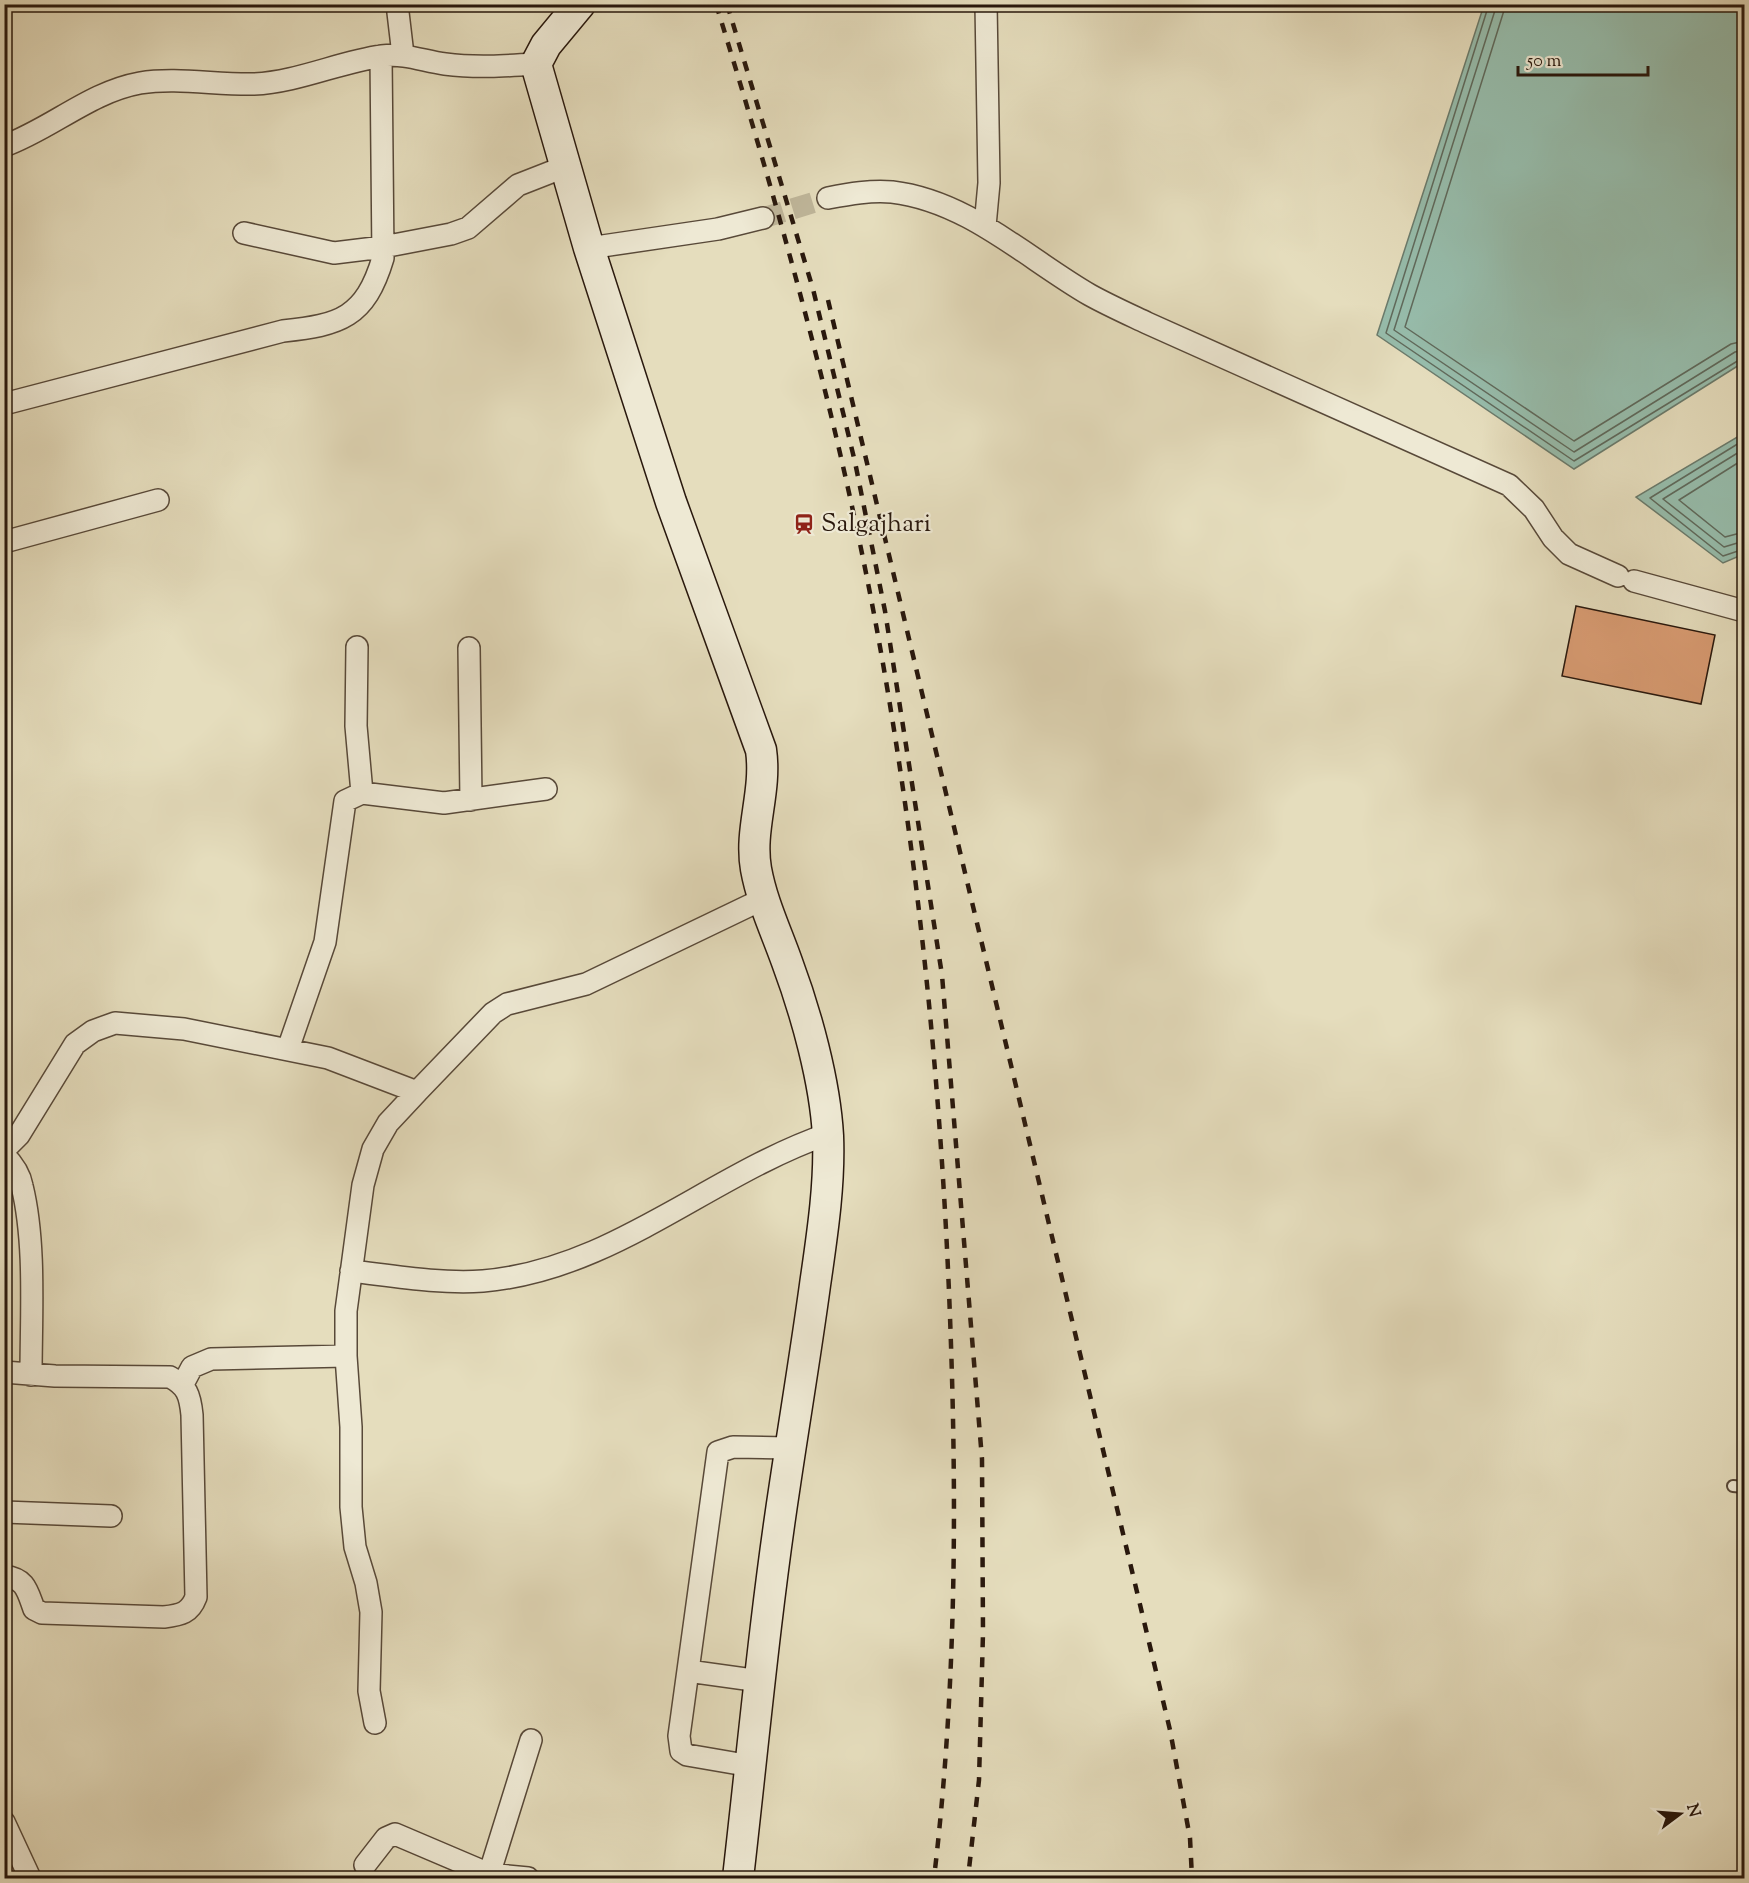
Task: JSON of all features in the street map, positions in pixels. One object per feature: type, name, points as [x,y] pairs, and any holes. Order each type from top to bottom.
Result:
[{"type":"main road","points":[[580,4],[546,45],[536,64],[589,248],[675,512],[761,750],[764,772],[755,830],[756,866],[763,899],[788,964],[806,1026],[818,1073],[828,1134],[828,1174],[822,1238],[774,1554],[738,1878]]},
{"type":"street","points":[[397,4],[403,54]]},
{"type":"street","points":[[986,4],[988,183],[986,226]]},
{"type":"street","points":[[4,146],[25,139],[107,92],[140,83],[256,84],[314,75],[381,56],[403,54],[444,64],[485,67],[536,64]]},
{"type":"street","points":[[4,404],[283,331],[326,325],[345,319],[360,305],[377,278],[383,247],[381,56]]},
{"type":"street","points":[[244,233],[334,253],[383,247],[468,228],[518,185],[564,167]]},
{"type":"street","points":[[828,198],[859,192],[892,192],[930,202],[986,226],[1089,294],[1137,318],[1509,485],[1534,509],[1553,538],[1569,554],[1626,578],[1744,611]]},
{"type":"street","points":[[589,248],[707,231],[763,218]]},
{"type":"street","points":[[4,542],[158,500]]},
{"type":"street","points":[[357,647],[356,726],[362,794]]},
{"type":"street","points":[[469,648],[471,800]]},
{"type":"street","points":[[288,1049],[325,942],[342,809],[345,801],[351,796],[362,794],[444,802],[546,789]]},
{"type":"street","points":[[375,1723],[369,1691],[371,1612],[366,1583],[355,1547],[351,1508],[351,1427],[346,1356],[346,1311],[351,1271],[363,1185],[373,1149],[387,1123],[493,1012],[507,1004],[586,984],[763,899]]},
{"type":"street","points":[[30,1375],[31,1304],[26,1208],[22,1184],[4,1152],[19,1135],[75,1044],[93,1031],[115,1023],[184,1029],[288,1049],[349,1065],[417,1092]]},
{"type":"street","points":[[351,1271],[426,1280],[483,1281],[526,1274],[582,1257],[631,1236],[760,1161],[828,1134]]},
{"type":"street","points":[[183,1384],[192,1368],[211,1359],[346,1356]]},
{"type":"street","points":[[4,1372],[30,1375],[170,1377],[183,1384],[190,1396],[192,1414],[196,1597],[192,1608],[182,1615],[164,1617],[42,1613],[34,1609],[28,1589],[23,1582],[4,1576]]},
{"type":"street","points":[[751,1767],[687,1755],[681,1751],[679,1736],[718,1452],[733,1447],[790,1448]]},
{"type":"street","points":[[4,1512],[111,1516]]},
{"type":"street","points":[[688,1671],[760,1681]]},
{"type":"street","points":[[488,1876],[531,1740]]},
{"type":"street","points":[[4,1822],[30,1878]]},
{"type":"street","points":[[365,1865],[386,1838],[395,1834],[488,1876],[528,1878]]},
{"type":"water","points":[[1484,5],[1744,5],[1744,362],[1574,469],[1377,335]]},
{"type":"water","points":[[1744,433],[1744,554],[1723,563],[1636,497]]},
{"type":"building","points":[[1576,606],[1715,635],[1701,704],[1562,676]]},
{"type":"tunnel","points":[[763,218],[828,198]]},
{"type":"railway","points":[[716,4],[783,231],[842,460],[859,537],[890,704],[916,886],[942,1162],[953,1412],[953,1612],[946,1745],[934,1878]]},
{"type":"railway","points":[[727,4],[813,289],[855,462],[885,611],[942,975],[982,1459],[983,1633],[979,1780],[968,1878]]},
{"type":"railway","points":[[828,300],[1170,1730],[1190,1838],[1192,1878]]},
{"type":"place","name":"Salgajhari","points":[[804,524]]}]
